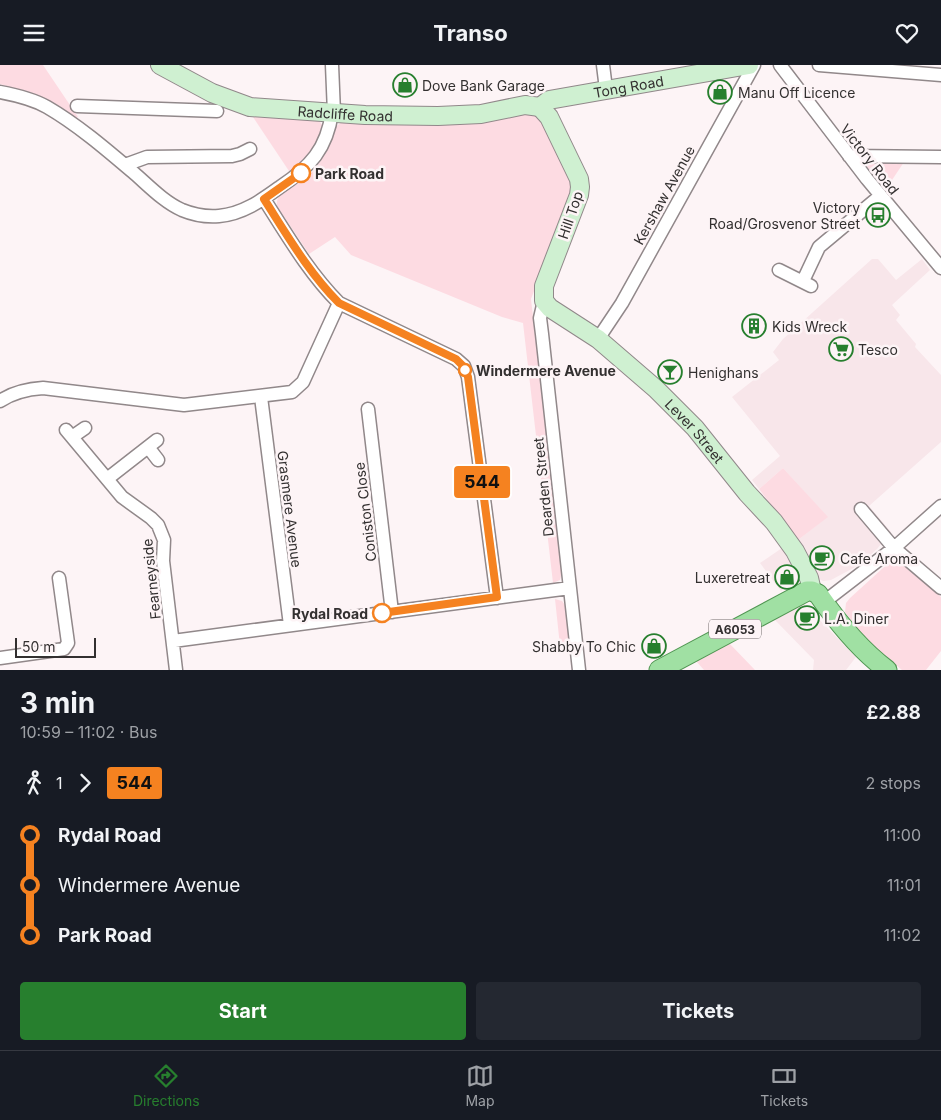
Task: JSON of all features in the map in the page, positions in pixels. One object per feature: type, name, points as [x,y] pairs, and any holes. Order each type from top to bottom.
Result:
[{"type":"main road","name":"Radcliffe Road","points":[[160,65],[212,93],[250,107],[438,116],[481,114],[526,105],[540,107]]},
{"type":"main road","name":"Tong Road","points":[[540,107],[549,100],[749,65]]},
{"type":"main road","name":"Hill Top","points":[[540,107],[549,117],[580,187],[579,195],[544,286],[544,301]]},
{"type":"main road","name":"Lever Street","points":[[544,301],[550,308],[598,339],[656,389],[695,428],[795,551],[818,597]]},
{"type":"main road","name":"A6053","points":[[659,670],[800,593],[807,591],[818,597]]},
{"type":"main road","points":[[818,597],[848,634],[869,656],[887,670]]},
{"type":"street","points":[[0,92],[16,95],[46,107],[68,121],[125,165],[172,205],[199,215],[221,216],[244,210],[264,199],[298,176],[310,164],[318,152],[330,125],[333,112],[332,65]]},
{"type":"street","points":[[603,65],[606,89]]},
{"type":"street","name":"Kershaw Avenue","points":[[598,339],[622,303],[754,65]]},
{"type":"street","name":"Victory Road","points":[[780,65],[849,156],[941,268]]},
{"type":"street","points":[[819,65],[941,75]]},
{"type":"street","points":[[194,110],[212,93]]},
{"type":"street","points":[[77,106],[218,111]]},
{"type":"street","points":[[125,165],[147,157],[232,156],[250,149]]},
{"type":"street","points":[[849,156],[941,157]]},
{"type":"street","points":[[779,270],[807,283],[818,247],[880,195]]},
{"type":"street","points":[[264,199],[303,258],[339,303],[456,359],[464,367],[468,377],[497,597]]},
{"type":"street","name":"Dearden Street","points":[[544,301],[540,318],[579,670]]},
{"type":"street","points":[[0,401],[8,396],[43,388],[184,405],[292,392],[304,382],[339,303]]},
{"type":"street","name":"Grasmere Avenue","points":[[261,397],[290,625]]},
{"type":"street","name":"Coniston Close","points":[[368,409],[392,612]]},
{"type":"street","name":"Fearneyside","points":[[84,428],[69,434],[122,497],[151,518],[158,525],[162,533],[163,561],[176,670]]},
{"type":"street","points":[[107,479],[153,444],[158,460]]},
{"type":"street","points":[[818,597],[894,549],[941,506]]},
{"type":"street","points":[[861,509],[894,549],[941,588]]},
{"type":"street","points":[[0,658],[64,649],[68,643],[59,577]]},
{"type":"street","points":[[173,641],[570,588]]},
{"type":"shaded area","points":[[0,65],[43,65],[78,117],[72,119],[42,97],[0,84]]},
{"type":"shaded area","points":[[521,113],[540,117],[570,179],[571,187],[568,201],[531,299],[562,572],[560,580],[553,583],[523,323],[502,317],[351,255],[335,237],[309,254],[277,206],[277,201],[282,193],[310,175],[315,169],[323,156],[335,127],[342,122],[444,124]]},
{"type":"shaded area","points":[[253,117],[315,120],[320,122],[325,129],[310,157],[291,174]]},
{"type":"shaded area","points":[[869,162],[904,162],[886,189],[867,167]]},
{"type":"shaded area","points":[[872,259],[878,259],[896,280],[922,259],[930,270],[892,305],[900,315],[896,320],[916,344],[915,347],[941,375],[941,442],[869,506],[891,532],[877,549],[859,565],[831,580],[823,581],[819,579],[798,540],[827,517],[783,468],[759,489],[752,480],[780,456],[732,397],[779,360],[773,352],[783,339]]},
{"type":"shaded area","points":[[783,468],[828,517],[798,540],[759,489]]},
{"type":"shaded area","points":[[782,548],[803,576],[781,591],[760,563]]},
{"type":"shaded area","points":[[894,558],[941,597],[941,651],[926,670],[902,670],[862,635],[845,612],[846,603],[850,598]]},
{"type":"shaded area","points":[[555,599],[562,601],[565,605],[570,646],[560,646]]},
{"type":"shaded area","points":[[801,601],[856,657],[846,670],[813,670],[814,660],[773,618]]},
{"type":"shaded area","points":[[729,643],[755,670],[704,670],[696,661]]},
{"type":"bus line","name":"544","points":[[301,173],[264,199],[326,289],[339,303],[456,359],[464,367],[468,377],[497,597],[382,613]]},
{"type":"place","name":"Dove Bank Garage","points":[[405,85]]},
{"type":"place","name":"Manu Off Licence","points":[[720,92]]},
{"type":"place","name":"Park Road","points":[[301,173]]},
{"type":"place","name":"Victory Road/Grosvenor Street","points":[[878,215]]},
{"type":"place","name":"Kids Wreck","points":[[754,326]]},
{"type":"place","name":"Tesco","points":[[841,349]]},
{"type":"place","name":"Windermere Avenue","points":[[465,370]]},
{"type":"place","name":"Henighans","points":[[670,372]]},
{"type":"place","name":"Cafe Aroma","points":[[822,558]]},
{"type":"place","name":"Luxeretreat","points":[[787,577]]},
{"type":"place","name":"Rydal Road","points":[[382,613]]},
{"type":"place","name":"L.A. Diner","points":[[807,618]]},
{"type":"place","name":"Shabby To Chic","points":[[654,646]]}]
